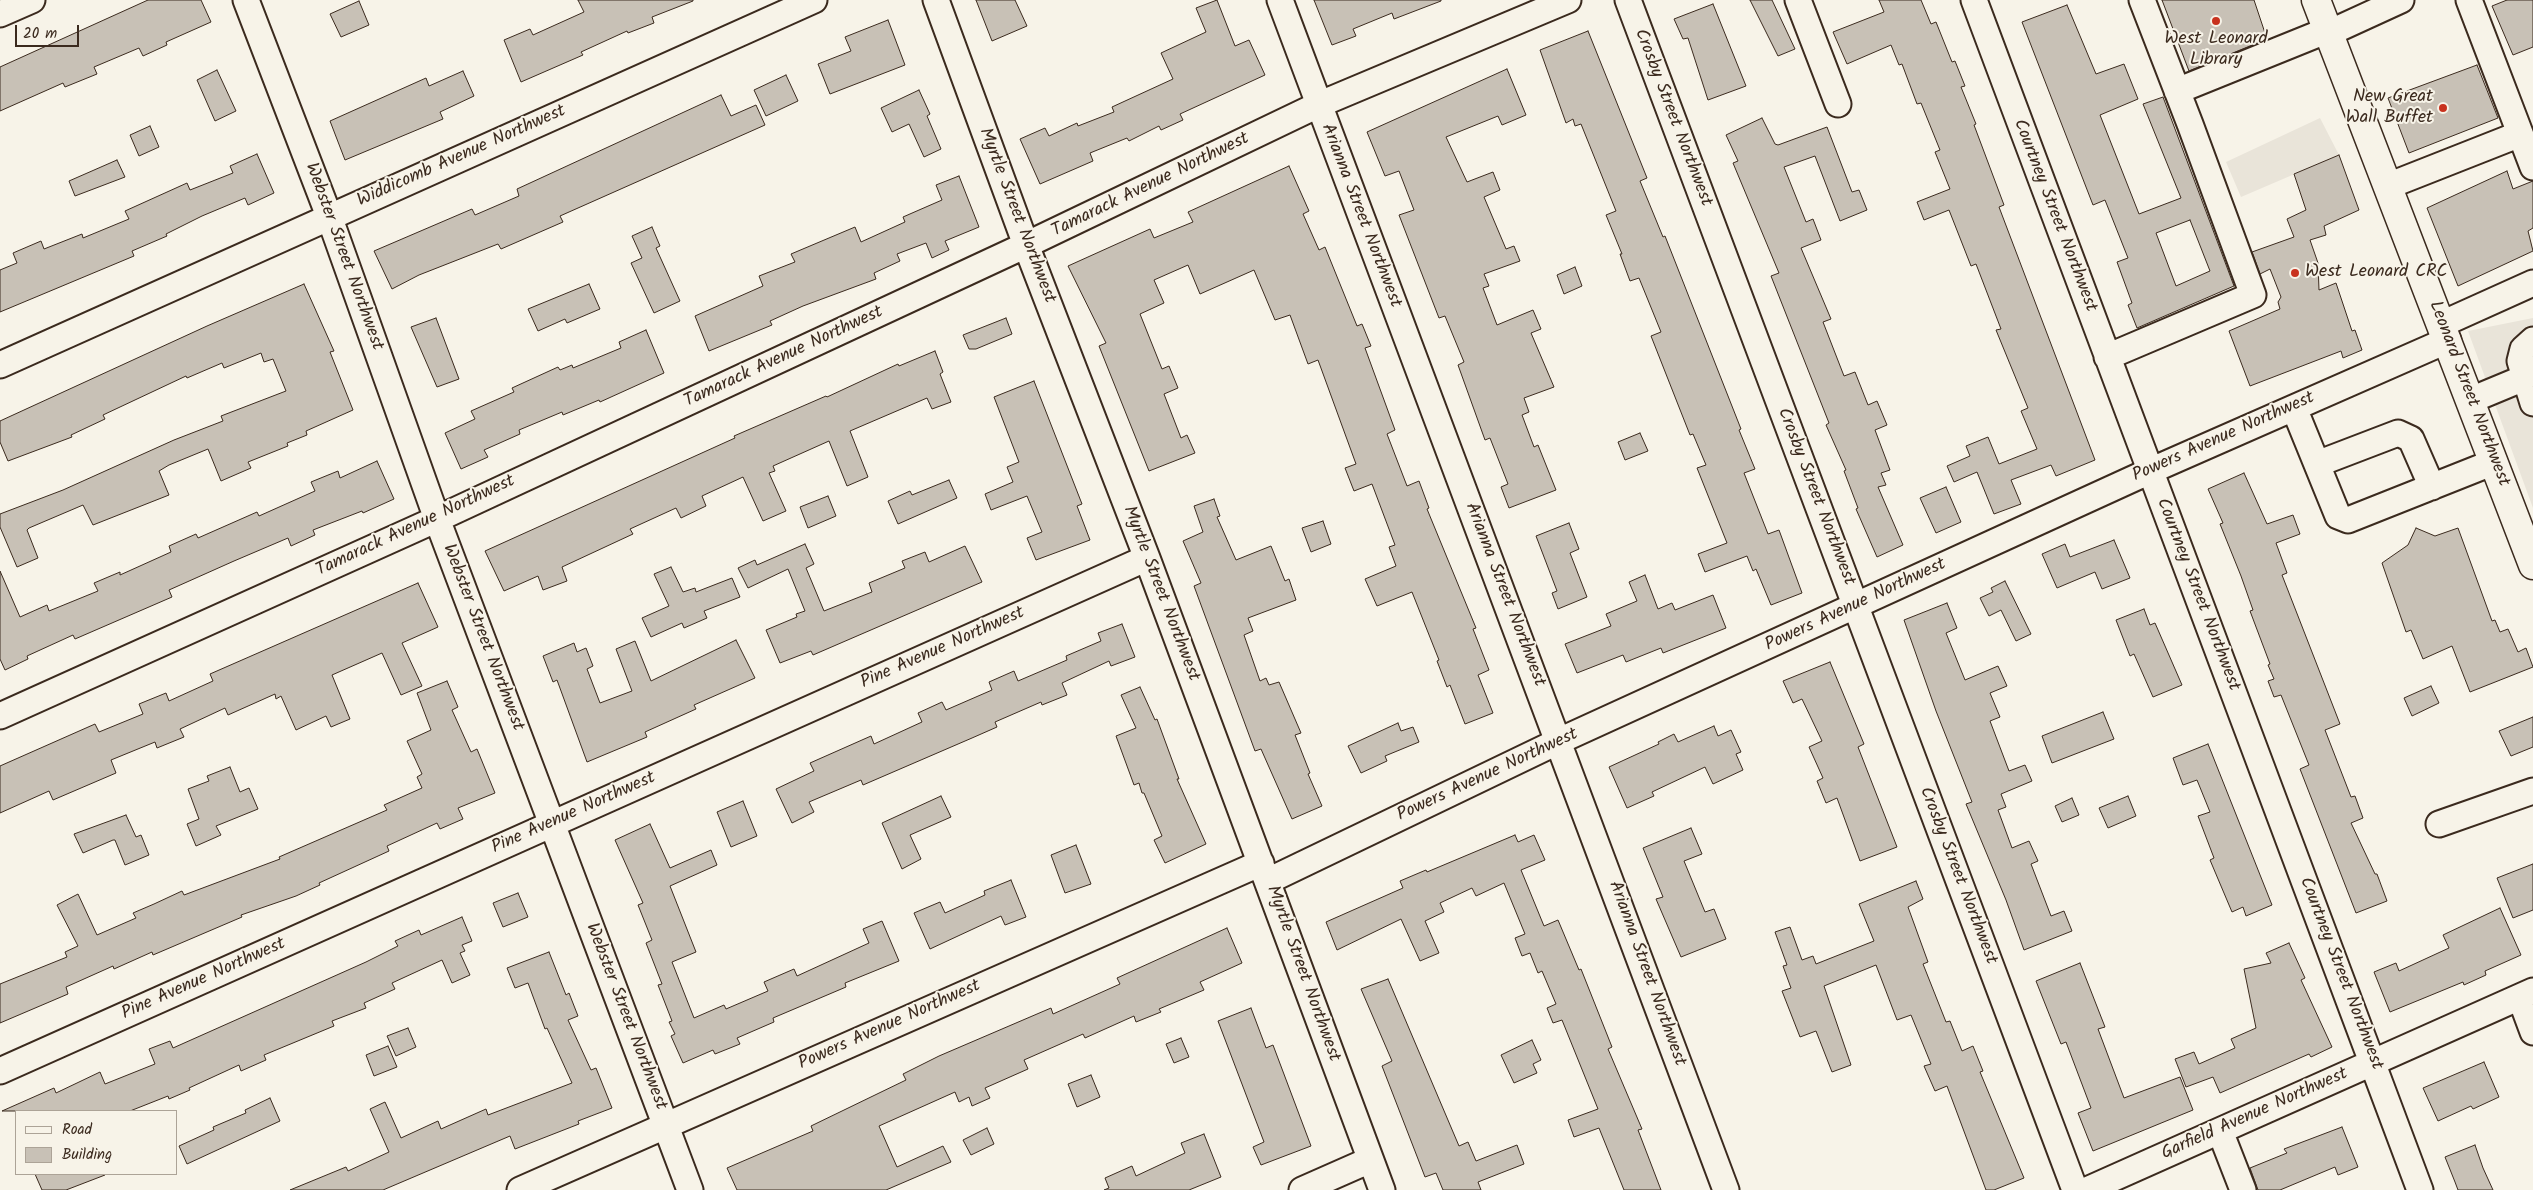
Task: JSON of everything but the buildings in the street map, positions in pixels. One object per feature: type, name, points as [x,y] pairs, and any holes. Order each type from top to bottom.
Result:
[{"type":"main road","name":"Leonard Street Northwest","points":[[2316,0],[2533,565]]},
{"type":"street","points":[[0,14],[32,0]]},
{"type":"street","name":"Webster Street Northwest","points":[[246,0],[329,216],[436,518],[690,1190]]},
{"type":"street","name":"Widdicomb Avenue Northwest","points":[[0,364],[814,0]]},
{"type":"street","name":"Myrtle Street Northwest","points":[[936,0],[1026,245],[1147,558],[1382,1190]]},
{"type":"street","name":"Arianna Street Northwest","points":[[1280,0],[1726,1190]]},
{"type":"street","name":"Tamarack Avenue Northwest","points":[[0,716],[436,518],[1026,245],[1318,105],[1568,0]]},
{"type":"street","name":"Crosby Street Northwest","points":[[1628,0],[2075,1190]]},
{"type":"street","points":[[1798,0],[1838,104]]},
{"type":"street","name":"Courtney Street Northwest","points":[[1974,0],[2420,1190]]},
{"type":"street","points":[[2107,357],[2253,295],[2142,0]]},
{"type":"street","points":[[2177,91],[2328,32],[2401,0]]},
{"type":"street","points":[[2469,0],[2522,123],[2533,167]]},
{"type":"street","points":[[2388,186],[2522,123]]},
{"type":"street","name":"Powers Avenue Northwest","points":[[520,1190],[665,1124],[1264,872],[1559,741],[2150,471],[2294,408],[2445,332],[2533,283]]},
{"type":"street","points":[[2533,340],[2522,349],[2520,360],[2533,403]]},
{"type":"street","points":[[2470,400],[2524,378]]},
{"type":"street","points":[[2294,408],[2338,516],[2348,520],[2494,462]]},
{"type":"street","points":[[2317,464],[2398,434],[2410,439],[2432,487]]},
{"type":"street","name":"Pine Avenue Northwest","points":[[0,1071],[1147,558]]},
{"type":"street","points":[[2439,824],[2533,791]]},
{"type":"street","points":[[2526,994],[2533,1032]]},
{"type":"street","name":"Garfield Avenue Northwest","points":[[2087,1190],[2526,994]]},
{"type":"street","points":[[2220,1131],[2243,1190]]},
{"type":"street","points":[[1302,1190],[1370,1160]]},
{"type":"shaded area","points":[[2320,118],[2339,155],[2241,197],[2226,162]]},
{"type":"shaded area","points":[[2533,318],[2533,508],[2468,331]]},
{"type":"place","name":"West Leonard Library","points":[[2216,21]]},
{"type":"place","name":"New Great Wall Buffet","points":[[2443,108]]},
{"type":"place","name":"West Leonard CRC","points":[[2295,273]]}]
